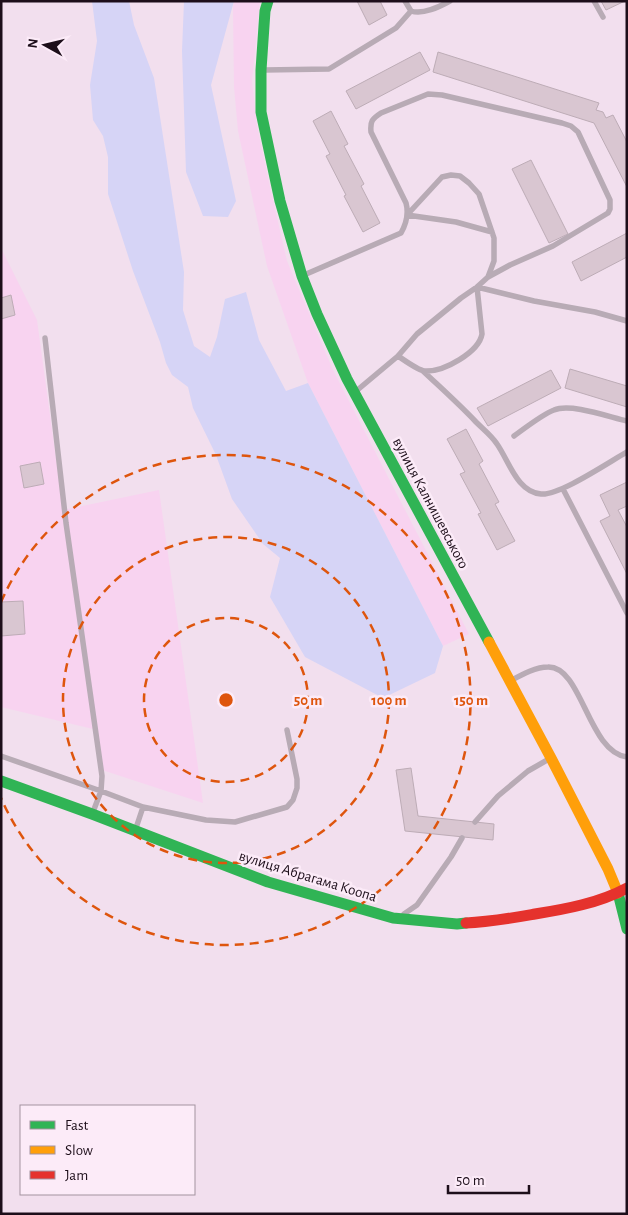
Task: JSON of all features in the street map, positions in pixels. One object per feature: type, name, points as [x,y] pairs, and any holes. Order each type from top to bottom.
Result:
[{"type":"street","name":"вулиця Калнишевського","points":[[268,1],[265,11],[261,70],[261,112],[280,201],[302,276],[316,314],[347,379],[510,681],[608,869],[622,890],[627,929]]},
{"type":"street","name":"вулиця Абрагама Коопа","points":[[1,781],[268,882],[393,918],[457,924],[491,922],[572,908],[622,890]]},
{"type":"lane","points":[[405,1],[411,11]]},
{"type":"lane","points":[[411,11],[426,10],[441,6],[450,1]]},
{"type":"lane","points":[[594,1],[603,17]]},
{"type":"lane","points":[[261,70],[329,69],[396,28],[411,11]]},
{"type":"lane","points":[[302,276],[401,234],[405,226],[408,209],[371,132],[371,122],[374,117],[381,113],[428,94],[442,95],[562,123],[574,128],[578,132],[610,200],[608,212],[553,246],[488,277],[477,288],[461,298],[417,334],[398,356],[355,392]]},
{"type":"lane","points":[[407,215],[442,177],[450,175],[460,176],[479,194],[494,238],[494,261],[488,277]]},
{"type":"lane","points":[[407,215],[456,222],[492,232]]},
{"type":"lane","points":[[477,288],[595,312],[627,321]]},
{"type":"lane","points":[[423,372],[432,371],[458,361],[481,340],[482,327],[477,288]]},
{"type":"lane","points":[[45,338],[66,523],[101,764],[101,791],[92,814]]},
{"type":"lane","points":[[398,356],[423,372],[460,405],[496,442],[516,477],[526,488],[540,494],[548,494],[563,489],[627,452]]},
{"type":"lane","points":[[514,436],[552,410],[559,408],[571,408],[627,421]]},
{"type":"lane","points":[[563,489],[627,613]]},
{"type":"lane","points":[[510,681],[535,670],[548,667],[556,668],[565,674],[573,686],[590,720],[604,742],[612,751],[622,757],[627,757]]},
{"type":"lane","points":[[1,756],[143,807],[206,820],[235,822],[287,807],[293,800],[297,788],[297,779],[287,730]]},
{"type":"lane","points":[[475,822],[498,796],[528,771],[551,758]]},
{"type":"lane","points":[[135,831],[143,807]]},
{"type":"lane","points":[[393,918],[406,914],[417,905],[462,838]]},
{"type":"shaded area","points":[[92,1],[129,1],[134,25],[154,78],[184,272],[183,310],[194,346],[210,357],[217,337],[225,299],[246,292],[259,340],[286,391],[308,383],[443,646],[435,673],[383,698],[305,657],[270,597],[280,558],[263,544],[232,499],[216,455],[193,408],[188,387],[172,375],[166,363],[108,194],[108,157],[103,136],[93,120],[90,85],[97,41]]},
{"type":"shaded area","points":[[184,1],[234,1],[211,85],[236,201],[228,217],[203,216],[186,172],[182,51]]},
{"type":"shaded area","points":[[234,1],[260,1],[252,81],[257,126],[287,261],[333,370],[469,634],[443,646],[308,383],[267,266],[238,131],[234,87]]},
{"type":"shaded area","points":[[1,248],[37,320],[63,510],[159,490],[203,803],[99,769],[93,729],[1,707]]},
{"type":"building","points":[[357,1],[380,1],[387,15],[369,25]]},
{"type":"building","points":[[601,1],[625,1],[606,10]]},
{"type":"building","points":[[420,52],[430,70],[356,109],[346,91]]},
{"type":"building","points":[[438,52],[599,103],[596,110],[603,112],[606,118],[613,115],[627,142],[627,187],[594,123],[433,72]]},
{"type":"building","points":[[331,111],[348,144],[344,146],[364,184],[361,186],[380,223],[363,232],[344,196],[346,195],[326,156],[330,154],[313,121]]},
{"type":"building","points":[[531,160],[568,234],[549,243],[512,169]]},
{"type":"building","points":[[627,233],[627,257],[581,281],[572,262]]},
{"type":"building","points":[[11,295],[15,315],[1,319],[1,298]]},
{"type":"building","points":[[570,369],[627,386],[627,407],[565,388]]},
{"type":"building","points":[[551,370],[561,388],[488,426],[477,408]]},
{"type":"building","points":[[466,429],[483,461],[479,464],[499,502],[495,504],[515,541],[497,550],[478,514],[481,513],[460,474],[465,472],[447,439]]},
{"type":"building","points":[[40,462],[44,484],[24,488],[20,466]]},
{"type":"building","points":[[627,482],[627,506],[618,510],[627,527],[627,574],[600,521],[610,516],[600,495]]},
{"type":"building","points":[[23,601],[25,634],[1,636],[1,602]]},
{"type":"building","points":[[411,768],[418,816],[494,824],[493,840],[405,831],[396,770]]},
{"type":"traffic: fast","points":[[268,1],[265,11],[261,70],[261,112],[280,201],[302,276],[347,379],[489,642]]},
{"type":"traffic: fast","points":[[1,781],[268,882],[393,918],[457,924],[466,923]]},
{"type":"traffic: fast","points":[[618,893],[627,929]]},
{"type":"traffic: slow","points":[[489,642],[551,758],[608,869],[618,893]]},
{"type":"traffic: jam","points":[[466,923],[501,920],[570,908],[594,902],[627,888]]}]
